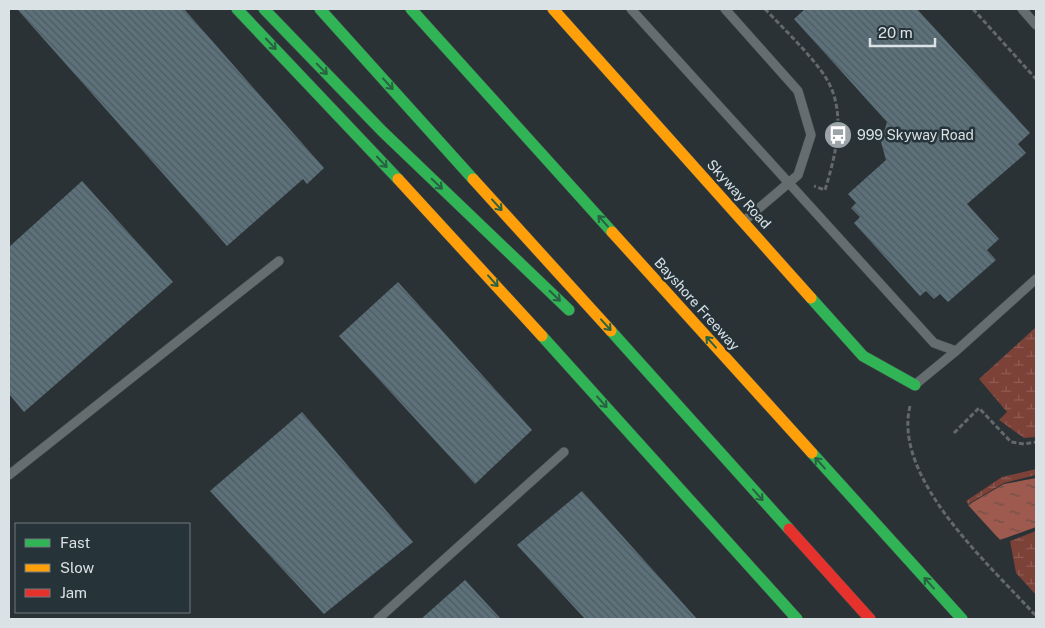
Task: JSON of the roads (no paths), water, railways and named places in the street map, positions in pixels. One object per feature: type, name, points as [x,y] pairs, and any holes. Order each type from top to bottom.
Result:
[{"type":"main road","points":[[237,9],[482,269],[797,619]]},
{"type":"main road","points":[[264,9],[382,131],[575,316]]},
{"type":"main road","points":[[320,9],[870,619]]},
{"type":"main road","name":"Bayshore Freeway","points":[[411,9],[962,619]]},
{"type":"main road","name":"Skyway Road","points":[[552,9],[863,356],[890,373],[915,385]]},
{"type":"main road","points":[[611,350],[726,459]]},
{"type":"lane","points":[[631,9],[934,344],[956,352]]},
{"type":"lane","points":[[725,9],[798,91],[811,134],[798,175],[744,221]]},
{"type":"lane","points":[[1022,9],[1036,25]]},
{"type":"lane","points":[[9,475],[279,260]]},
{"type":"lane","points":[[915,385],[956,352],[1036,279]]},
{"type":"lane","points":[[378,619],[564,452]]},
{"type":"water","points":[[1036,478],[1036,527],[1000,540],[968,505],[1004,484]]},
{"type":"place","name":"999 Skyway Road","points":[[838,135]]}]
